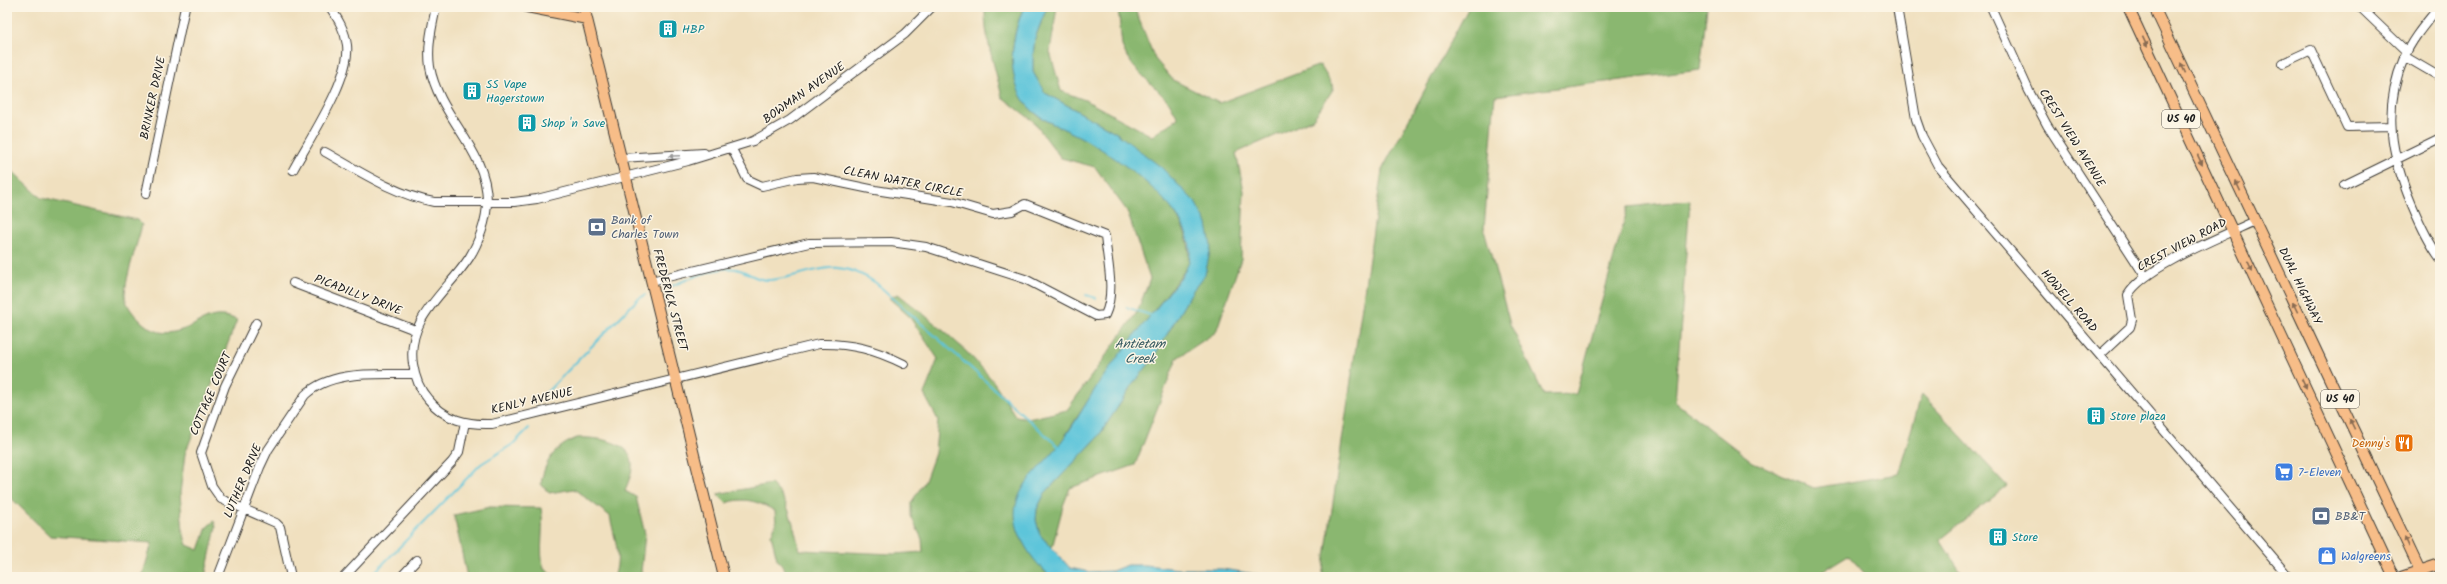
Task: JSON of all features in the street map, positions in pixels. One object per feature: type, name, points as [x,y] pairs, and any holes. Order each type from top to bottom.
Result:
[{"type":"main road","points":[[527,7],[586,19]]},
{"type":"main road","name":"FREDERICK STREET","points":[[584,7],[724,577]]},
{"type":"main road","name":"US 40","points":[[2128,7],[2394,577]]},
{"type":"main road","name":"DUAL HIGHWAY","points":[[2154,7],[2422,574]]},
{"type":"main road","points":[[2422,574],[2440,564]]},
{"type":"main road","points":[[2401,577],[2422,574],[2440,568]]},
{"type":"street","name":"BRINKER DRIVE","points":[[146,194],[185,7]]},
{"type":"street","points":[[293,170],[345,70],[348,46],[344,32],[330,7]]},
{"type":"street","name":"KENLY AVENUE","points":[[436,7],[429,52],[434,80],[443,104],[479,161],[483,172],[487,202],[481,233],[469,259],[429,308],[415,330],[412,359],[414,374],[425,396],[432,405],[453,419],[478,424],[500,422],[820,344],[836,343],[866,347],[904,364]]},
{"type":"street","name":"BOWMAN AVENUE","points":[[325,152],[372,178],[421,200],[434,202],[514,202],[537,199],[729,150],[773,131],[790,120],[905,34],[932,7]]},
{"type":"street","name":"HOWELL ROAD","points":[[1897,7],[1912,102],[1922,136],[1929,151],[1955,187],[2289,577]]},
{"type":"street","name":"CREST VIEW AVENUE","points":[[1991,7],[2029,90],[2047,124],[2145,276]]},
{"type":"street","points":[[2360,7],[2405,54],[2440,77]]},
{"type":"street","points":[[2438,8],[2405,54],[2395,88],[2391,126],[2395,161],[2423,231],[2440,258]]},
{"type":"street","points":[[2283,63],[2311,50],[2348,127],[2391,126]]},
{"type":"street","points":[[2344,185],[2440,138]]},
{"type":"street","points":[[621,158],[677,156],[729,150]]},
{"type":"street","name":"CLEAN WATER CIRCLE","points":[[652,281],[809,243],[842,241],[891,242],[926,247],[1019,277],[1059,295],[1096,316],[1105,315],[1108,308],[1110,290],[1104,236],[1056,215],[1025,204],[1012,211],[993,214],[952,202],[875,190],[813,177],[797,178],[762,186],[747,179],[729,150]]},
{"type":"street","name":"CREST VIEW ROAD","points":[[2100,355],[2130,327],[2132,320],[2128,295],[2145,276],[2255,221]]},
{"type":"street","name":"PICADILLY DRIVE","points":[[293,284],[415,330]]},
{"type":"street","name":"COTTAGE COURT","points":[[256,323],[225,386],[201,453],[216,494],[222,499],[243,510],[276,523],[280,527],[292,577]]},
{"type":"street","name":"LUTHER DRIVE","points":[[218,577],[243,510],[268,450],[297,406],[312,389],[323,382],[345,377],[414,374]]},
{"type":"street","points":[[344,577],[452,462],[458,452],[465,422]]},
{"type":"street","points":[[401,577],[417,560]]},
{"type":"green space","points":[[985,7],[1024,7],[1014,38],[1013,58],[1016,78],[1027,104],[1033,112],[1040,117],[1078,135],[1120,161],[1156,190],[1171,207],[1182,226],[1188,245],[1188,266],[1100,382],[1058,447],[1025,485],[1043,570],[1052,577],[790,577],[777,559],[771,535],[776,524],[775,511],[757,502],[745,500],[726,503],[717,494],[771,484],[783,498],[787,506],[800,550],[894,554],[923,552],[922,539],[911,516],[911,503],[925,481],[935,453],[938,420],[924,394],[938,359],[909,316],[889,298],[898,294],[948,334],[993,381],[1016,417],[1028,419],[1067,410],[1137,312],[1150,279],[1127,211],[1095,167],[1061,158],[1033,121],[1002,97],[990,52],[986,30]]},
{"type":"green space","points":[[1047,7],[1057,7],[1050,52],[1061,91],[1085,100],[1152,136],[1178,118],[1169,102],[1134,67],[1127,57],[1122,46],[1118,7],[1134,7],[1155,59],[1173,80],[1219,103],[1320,65],[1334,88],[1313,119],[1236,153],[1244,191],[1241,259],[1216,332],[1177,358],[1135,465],[1070,488],[1063,506],[1052,548],[1040,535],[1036,520],[1037,509],[1045,493],[1098,437],[1133,384],[1152,360],[1193,290],[1205,275],[1211,246],[1133,147],[1115,132],[1045,93],[1033,72],[1033,55],[1035,38]]},
{"type":"green space","points":[[1469,7],[1707,7],[1700,70],[1495,96],[1484,229],[1510,324],[1544,395],[1576,394],[1628,207],[1690,200],[1675,402],[1753,462],[1814,488],[1898,474],[1922,394],[2007,486],[1940,540],[1964,577],[1868,577],[1848,555],[1813,577],[1322,577],[1382,170]]},
{"type":"green space","points":[[7,166],[41,198],[137,220],[142,225],[126,286],[125,298],[132,311],[148,327],[155,331],[168,333],[178,331],[212,317],[219,316],[237,320],[185,454],[180,493],[183,532],[187,545],[199,550],[207,527],[214,521],[216,527],[205,577],[184,573],[183,577],[142,577],[152,543],[50,536],[7,494]]},
{"type":"green space","points":[[577,438],[594,438],[612,442],[621,446],[627,451],[631,458],[632,470],[625,491],[636,497],[645,534],[641,572],[646,577],[614,577],[617,554],[610,516],[574,489],[549,493],[541,484],[545,468],[552,455],[563,445]]},
{"type":"green space","points":[[490,507],[541,508],[542,561],[544,569],[556,577],[467,577],[454,515]]},
{"type":"water","name":"Antietam Creek","points":[[1024,7],[1047,7],[1035,38],[1033,55],[1033,72],[1045,93],[1115,132],[1161,167],[1195,202],[1207,224],[1211,246],[1205,275],[1193,290],[1152,360],[1133,384],[1098,437],[1045,493],[1037,509],[1036,520],[1040,535],[1070,568],[1089,572],[1112,571],[1127,565],[1146,565],[1178,569],[1222,569],[1276,577],[1052,577],[1031,555],[1020,535],[1016,525],[1015,514],[1016,505],[1023,488],[1028,480],[1064,438],[1111,367],[1185,272],[1190,252],[1187,235],[1179,218],[1150,186],[1115,158],[1084,139],[1039,116],[1027,105],[1015,82],[1012,57],[1016,31]]},
{"type":"waterway","points":[[665,289],[709,272],[728,269],[740,270],[765,280],[785,278],[811,271],[835,268],[848,269],[861,274],[876,283],[1059,447]]},
{"type":"waterway","points":[[543,396],[638,299],[645,295]]},
{"type":"waterway","points":[[1086,295],[1096,298]]},
{"type":"waterway","points":[[1126,307],[1153,316]]},
{"type":"waterway","points":[[370,577],[481,464],[513,444],[529,428]]},
{"type":"place","name":"HBP","points":[[668,29]]},
{"type":"place","name":"SS Vape Hagerstown","points":[[472,91]]},
{"type":"place","name":"Shop 'n Save","points":[[527,123]]},
{"type":"place","name":"Bank of Charles Town","points":[[597,227]]},
{"type":"place","name":"Store plaza","points":[[2096,416]]},
{"type":"place","name":"Denny's","points":[[2404,443]]},
{"type":"place","name":"7-Eleven","points":[[2284,472]]},
{"type":"place","name":"BB&T","points":[[2321,516]]},
{"type":"place","name":"Store","points":[[1998,537]]},
{"type":"place","name":"Walgreens","points":[[2327,556]]}]
